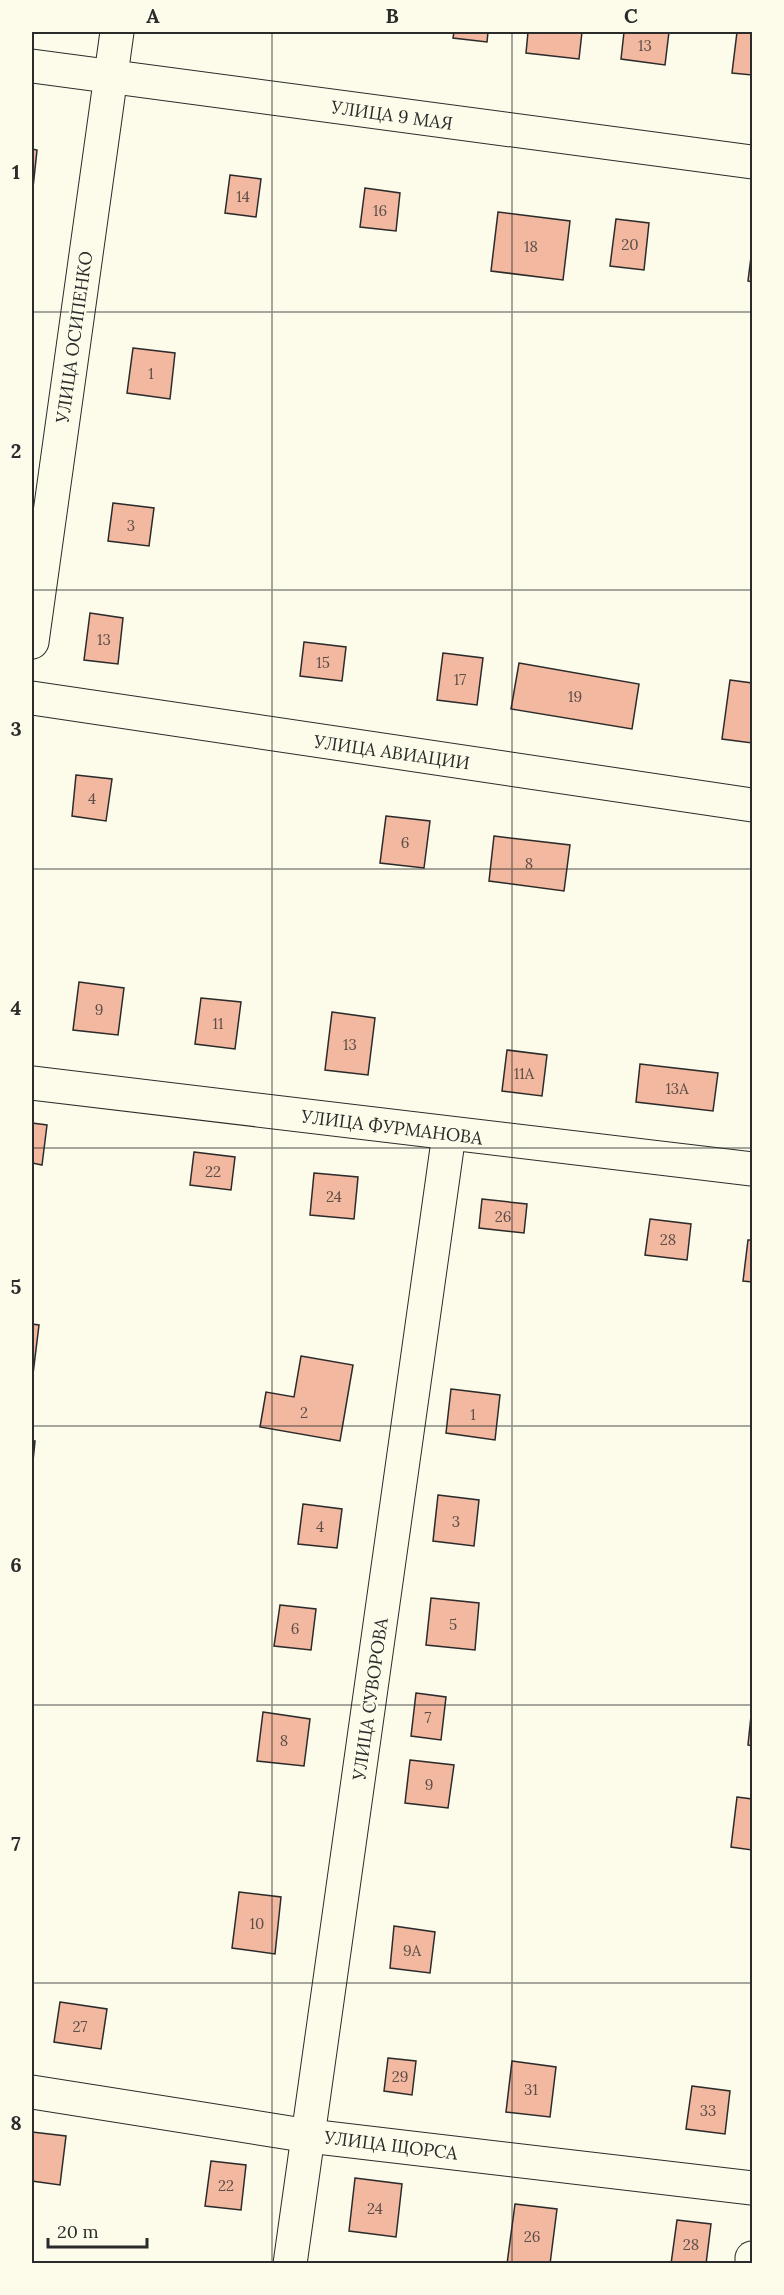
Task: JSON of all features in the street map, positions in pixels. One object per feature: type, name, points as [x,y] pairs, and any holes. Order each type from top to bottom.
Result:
[{"type":"street","name":"УЛИЦА ОСИПЕНКО","points":[[32,642],[117,32]]},
{"type":"street","name":"УЛИЦА 9 МАЯ","points":[[32,66],[753,162]]},
{"type":"street","name":"УЛИЦА АВИАЦИИ","points":[[32,698],[753,805]]},
{"type":"street","name":"УЛИЦА ФУРМАНОВА","points":[[32,1083],[449,1134],[753,1168]]},
{"type":"street","name":"УЛИЦА СУВОРОВА","points":[[290,2264],[449,1134]]},
{"type":"street","name":"УЛИЦА ЩОРСА","points":[[32,2092],[309,2136],[753,2188]]},
{"type":"street","points":[[752,2264],[753,2258]]},
{"type":"building","points":[[454,32],[488,32],[487,42],[453,38]]},
{"type":"building","points":[[528,32],[582,32],[579,59],[526,53]]},
{"type":"building","points":[[624,32],[669,32],[665,65],[621,59]]},
{"type":"building","points":[[737,32],[752,32],[752,75],[732,73]]},
{"type":"building","points":[[32,149],[37,150],[32,197]]},
{"type":"building","points":[[230,175],[261,179],[256,217],[225,213]]},
{"type":"building","points":[[365,188],[400,193],[396,231],[360,227]]},
{"type":"building","points":[[498,212],[570,221],[563,280],[491,271]]},
{"type":"building","points":[[616,219],[649,223],[644,270],[610,266]]},
{"type":"building","points":[[752,249],[752,282],[748,281]]},
{"type":"building","points":[[133,348],[175,353],[170,399],[127,393]]},
{"type":"building","points":[[113,503],[154,508],[149,546],[108,541]]},
{"type":"building","points":[[90,613],[123,618],[118,664],[84,660]]},
{"type":"building","points":[[304,642],[346,647],[342,681],[300,676]]},
{"type":"building","points":[[443,653],[483,658],[477,705],[437,700]]},
{"type":"building","points":[[519,663],[639,684],[632,729],[511,709]]},
{"type":"building","points":[[730,680],[752,683],[752,743],[722,739]]},
{"type":"building","points":[[76,775],[112,779],[106,821],[72,816]]},
{"type":"building","points":[[386,816],[430,821],[424,868],[380,863]]},
{"type":"building","points":[[494,836],[570,845],[564,891],[489,881]]},
{"type":"building","points":[[79,982],[124,988],[118,1035],[73,1030]]},
{"type":"building","points":[[201,998],[241,1002],[235,1049],[195,1044]]},
{"type":"building","points":[[332,1012],[375,1018],[368,1075],[325,1070]]},
{"type":"building","points":[[507,1050],[547,1055],[542,1096],[502,1091]]},
{"type":"building","points":[[640,1064],[718,1073],[713,1111],[636,1102]]},
{"type":"building","points":[[32,1123],[47,1125],[42,1165],[32,1163]]},
{"type":"building","points":[[194,1152],[235,1157],[231,1190],[190,1185]]},
{"type":"building","points":[[314,1173],[358,1177],[354,1219],[310,1215]]},
{"type":"building","points":[[482,1199],[527,1204],[524,1233],[479,1228]]},
{"type":"building","points":[[650,1219],[691,1224],[687,1260],[645,1255]]},
{"type":"building","points":[[748,1240],[752,1240],[752,1282],[743,1281]]},
{"type":"building","points":[[32,1324],[39,1325],[33,1374],[32,1374]]},
{"type":"building","points":[[301,1356],[353,1365],[340,1441],[260,1427],[266,1392],[294,1397]]},
{"type":"building","points":[[451,1389],[500,1395],[495,1440],[446,1433]]},
{"type":"building","points":[[32,1441],[35,1441],[32,1471]]},
{"type":"building","points":[[438,1495],[479,1500],[474,1546],[433,1541]]},
{"type":"building","points":[[303,1504],[342,1509],[337,1548],[298,1544]]},
{"type":"building","points":[[431,1598],[479,1603],[475,1650],[426,1645]]},
{"type":"building","points":[[280,1605],[316,1609],[311,1650],[274,1646]]},
{"type":"building","points":[[416,1693],[446,1697],[441,1740],[411,1736]]},
{"type":"building","points":[[752,1706],[752,1746],[748,1745]]},
{"type":"building","points":[[263,1712],[310,1719],[304,1766],[257,1761]]},
{"type":"building","points":[[410,1760],[454,1765],[448,1808],[405,1803]]},
{"type":"building","points":[[737,1797],[752,1799],[752,1850],[731,1847]]},
{"type":"building","points":[[239,1892],[281,1897],[275,1954],[232,1948]]},
{"type":"building","points":[[394,1926],[435,1932],[430,1973],[390,1968]]},
{"type":"building","points":[[60,2002],[107,2009],[101,2049],[54,2042]]},
{"type":"building","points":[[388,2058],[416,2061],[412,2095],[384,2091]]},
{"type":"building","points":[[512,2061],[556,2067],[550,2117],[506,2112]]},
{"type":"building","points":[[692,2086],[730,2091],[725,2134],[686,2129]]},
{"type":"building","points":[[32,2132],[66,2136],[60,2185],[32,2181]]},
{"type":"building","points":[[211,2161],[246,2165],[241,2210],[205,2206]]},
{"type":"building","points":[[355,2178],[402,2184],[396,2237],[349,2231]]},
{"type":"building","points":[[515,2204],[557,2209],[550,2264],[507,2264]]},
{"type":"building","points":[[677,2220],[711,2224],[706,2264],[671,2264]]}]
